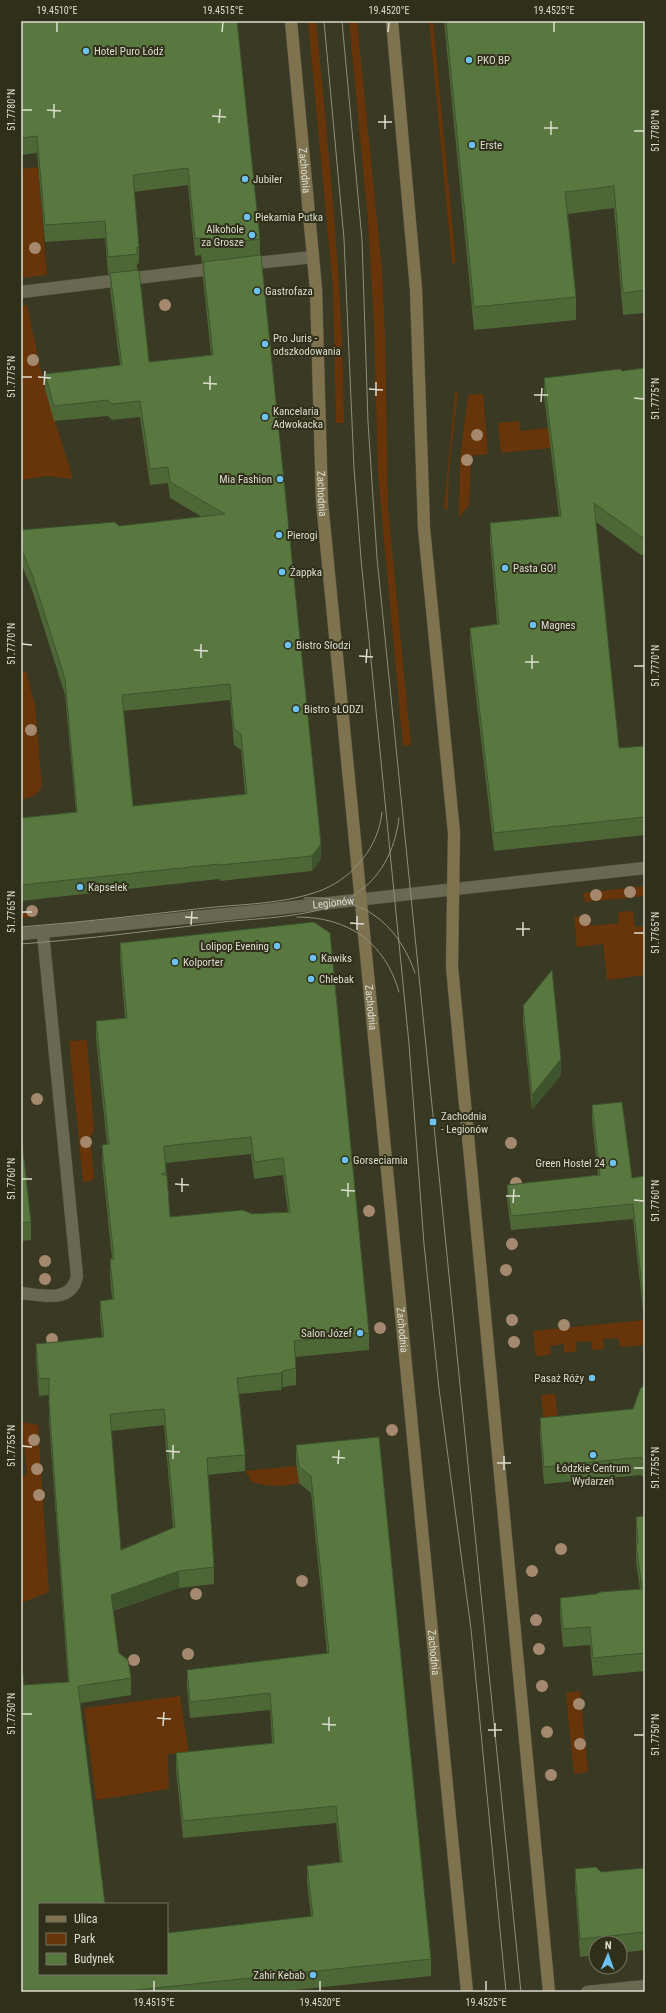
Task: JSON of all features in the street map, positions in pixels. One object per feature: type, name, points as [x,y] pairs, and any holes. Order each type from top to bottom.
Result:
[{"type":"main road","name":"Zachodnia","points":[[290,21],[313,257],[322,502],[467,1992]]},
{"type":"main road","points":[[392,21],[416,289],[424,528],[454,833],[452,967],[549,1992]]},
{"type":"street","points":[[21,292],[313,257]]},
{"type":"street","name":"Legionów","points":[[21,934],[43,933],[645,868]]},
{"type":"street","points":[[21,1293],[54,1297],[64,1295],[76,1284],[77,1276],[43,933]]},
{"type":"street","points":[[587,1992],[645,1986]]},
{"type":"green space","points":[[308,21],[316,21],[330,171],[341,322],[344,423],[336,423],[333,288]]},
{"type":"green space","points":[[349,21],[357,21],[382,269],[385,335],[388,508],[411,745],[403,746],[378,474],[374,325],[368,220]]},
{"type":"green space","points":[[429,21],[433,21],[456,263],[452,263]]},
{"type":"green space","points":[[38,167],[47,275],[21,278],[21,169]]},
{"type":"green space","points":[[27,305],[45,389],[73,479],[47,476],[21,480],[21,306]]},
{"type":"green space","points":[[455,392],[458,393],[449,468],[448,509],[444,509]]},
{"type":"green space","points":[[483,394],[488,454],[471,456],[469,505],[459,518],[460,460],[468,395]]},
{"type":"green space","points":[[519,421],[521,431],[548,428],[551,448],[501,453],[498,423]]},
{"type":"green space","points":[[21,672],[26,672],[35,705],[42,786],[34,796],[23,799],[21,798]]},
{"type":"green space","points":[[645,886],[645,896],[585,902],[583,893]]},
{"type":"green space","points":[[37,910],[37,916],[21,918],[21,912]]},
{"type":"green space","points":[[633,911],[635,927],[645,926],[645,975],[607,980],[603,944],[577,947],[574,917],[589,915],[590,926],[619,923],[618,912]]},
{"type":"green space","points":[[87,1040],[94,1130],[90,1138],[94,1177],[91,1181],[83,1182],[69,1041]]},
{"type":"green space","points":[[645,1320],[645,1345],[620,1347],[618,1338],[603,1339],[604,1349],[592,1350],[591,1341],[576,1342],[577,1351],[564,1353],[564,1344],[550,1346],[551,1355],[536,1356],[533,1331]]},
{"type":"green space","points":[[555,1394],[558,1420],[545,1435],[541,1395]]},
{"type":"green space","points":[[22,1422],[38,1425],[49,1592],[21,1603],[21,1476],[27,1475]]},
{"type":"green space","points":[[296,1466],[299,1483],[287,1485],[269,1486],[252,1482],[245,1471]]},
{"type":"green space","points":[[580,1691],[588,1772],[574,1774],[566,1693]]},
{"type":"green space","points":[[180,1696],[189,1753],[168,1754],[169,1789],[96,1800],[84,1708]]},
{"type":"building","points":[[21,21],[237,21],[260,239],[202,246],[201,238],[195,239],[188,168],[133,175],[139,247],[137,247],[137,254],[108,257],[105,221],[45,225],[37,136],[21,138]]},
{"type":"building","points":[[446,21],[645,21],[645,290],[623,293],[614,186],[565,192],[576,297],[474,307]]},
{"type":"building","points":[[261,255],[321,844],[312,856],[219,864],[21,885],[21,818],[77,812],[65,679],[32,574],[21,548],[21,530],[115,522],[119,526],[225,514],[170,482],[168,467],[150,469],[140,401],[112,404],[108,400],[54,406],[45,374],[122,365],[110,273],[139,270],[149,362],[213,355],[203,262]],"holes":[[[230,684],[234,729],[241,734],[247,794],[133,806],[122,695]]]},
{"type":"building","points":[[645,368],[645,537],[641,537],[594,503],[619,748],[645,746],[645,817],[494,833],[470,628],[499,624],[490,523],[561,516],[544,378],[620,369],[622,371]]},
{"type":"building","points":[[314,922],[330,933],[369,1333],[294,1341],[296,1368],[283,1371],[281,1373],[237,1378],[245,1455],[207,1458],[214,1567],[179,1571],[111,1595],[119,1653],[128,1660],[131,1678],[78,1686],[105,1903],[38,1903],[38,1975],[168,1975],[168,1933],[313,1916],[307,1866],[342,1862],[336,1806],[183,1821],[176,1753],[274,1743],[270,1693],[190,1702],[187,1670],[329,1653],[311,1476],[299,1467],[296,1445],[379,1437],[431,1959],[117,1992],[21,1992],[21,1653],[24,1685],[69,1682],[49,1403],[49,1378],[39,1379],[36,1344],[104,1337],[100,1301],[114,1299],[110,1259],[114,1259],[102,1145],[109,1144],[96,1021],[127,1018],[120,943]],"holes":[[[251,1137],[254,1162],[283,1158],[290,1212],[252,1214],[243,1210],[170,1217],[167,1176],[161,1174],[166,1173],[164,1146]],[[164,1409],[175,1527],[121,1550],[110,1414]]]},
{"type":"building","points":[[552,970],[561,1059],[532,1095],[523,1006]]},
{"type":"building","points":[[622,1102],[632,1178],[645,1176],[645,1306],[633,1204],[511,1216],[507,1185],[600,1175],[592,1105]]},
{"type":"building","points":[[21,1133],[31,1222],[21,1223]]},
{"type":"building","name":"Łódzkie Centrum Wydarzeń","points":[[645,1384],[645,1462],[641,1457],[544,1467],[540,1418],[633,1409],[640,1389]]},
{"type":"building","points":[[645,1516],[645,1653],[593,1658],[590,1627],[563,1629],[560,1598],[596,1594],[600,1592],[642,1589],[636,1545],[638,1544],[636,1517]]},
{"type":"building","points":[[596,1867],[601,1872],[645,1868],[645,1932],[617,1935],[588,1935],[588,1938],[580,1939],[575,1869]]},
{"type":"tram line","points":[[324,21],[344,239],[354,468],[361,559],[409,1044],[424,1244],[439,1389],[471,1629],[506,1992]]},
{"type":"tram line","points":[[342,21],[362,240],[368,422],[377,558],[521,1992]]},
{"type":"tram line","points":[[21,927],[264,903],[308,895],[334,884],[354,869],[363,859],[376,837],[382,812]]},
{"type":"tram line","points":[[21,944],[289,916],[322,909],[350,898],[370,883],[390,853],[399,818]]},
{"type":"tram line","points":[[304,898],[324,898],[342,901],[359,907],[374,915],[387,926],[398,939],[415,973]]},
{"type":"tram line","points":[[297,917],[315,918],[332,922],[348,928],[362,936],[374,946],[384,959],[393,974],[399,992]]},
{"type":"place","name":"Hotel Puro Łódź","points":[[86,51]]},
{"type":"place","name":"PKO BP","points":[[469,60]]},
{"type":"place","name":"Erste","points":[[472,145]]},
{"type":"place","name":"Jubiler","points":[[245,179]]},
{"type":"place","name":"Piekarnia Putka","points":[[247,217]]},
{"type":"place","name":"Alkohole za Grosze","points":[[252,235]]},
{"type":"place","name":"Gastrofaza","points":[[257,291]]},
{"type":"place","name":"Pro Juris - odszkodowania","points":[[265,344]]},
{"type":"place","name":"Kancelaria Adwokacka","points":[[265,417]]},
{"type":"place","name":"Mia Fashion","points":[[280,479]]},
{"type":"place","name":"Pierogi","points":[[279,535]]},
{"type":"place","name":"Pasta GO!","points":[[505,568]]},
{"type":"place","name":"Żappka","points":[[282,572]]},
{"type":"place","name":"Magnes","points":[[533,625]]},
{"type":"place","name":"Bistro Słodzi","points":[[288,645]]},
{"type":"place","name":"Bistro sŁODZI","points":[[296,709]]},
{"type":"place","name":"Kapselek","points":[[80,887]]},
{"type":"place","name":"Lolipop Evening","points":[[277,946]]},
{"type":"place","name":"Kawiks","points":[[313,958]]},
{"type":"place","name":"Kolporter","points":[[175,962]]},
{"type":"place","name":"Chlebak","points":[[311,979]]},
{"type":"place","name":"Zachodnia - Legionów","points":[[433,1122]]},
{"type":"place","name":"Gorseciarnia","points":[[345,1160]]},
{"type":"place","name":"Green Hostel 24","points":[[613,1163]]},
{"type":"place","name":"Salon Józef","points":[[360,1333]]},
{"type":"place","name":"Pasaż Róży","points":[[592,1378]]},
{"type":"place","name":"Łódzkie Centrum Wydarzeń","points":[[593,1455]]},
{"type":"place","name":"Zahir Kebab","points":[[313,1975]]}]
